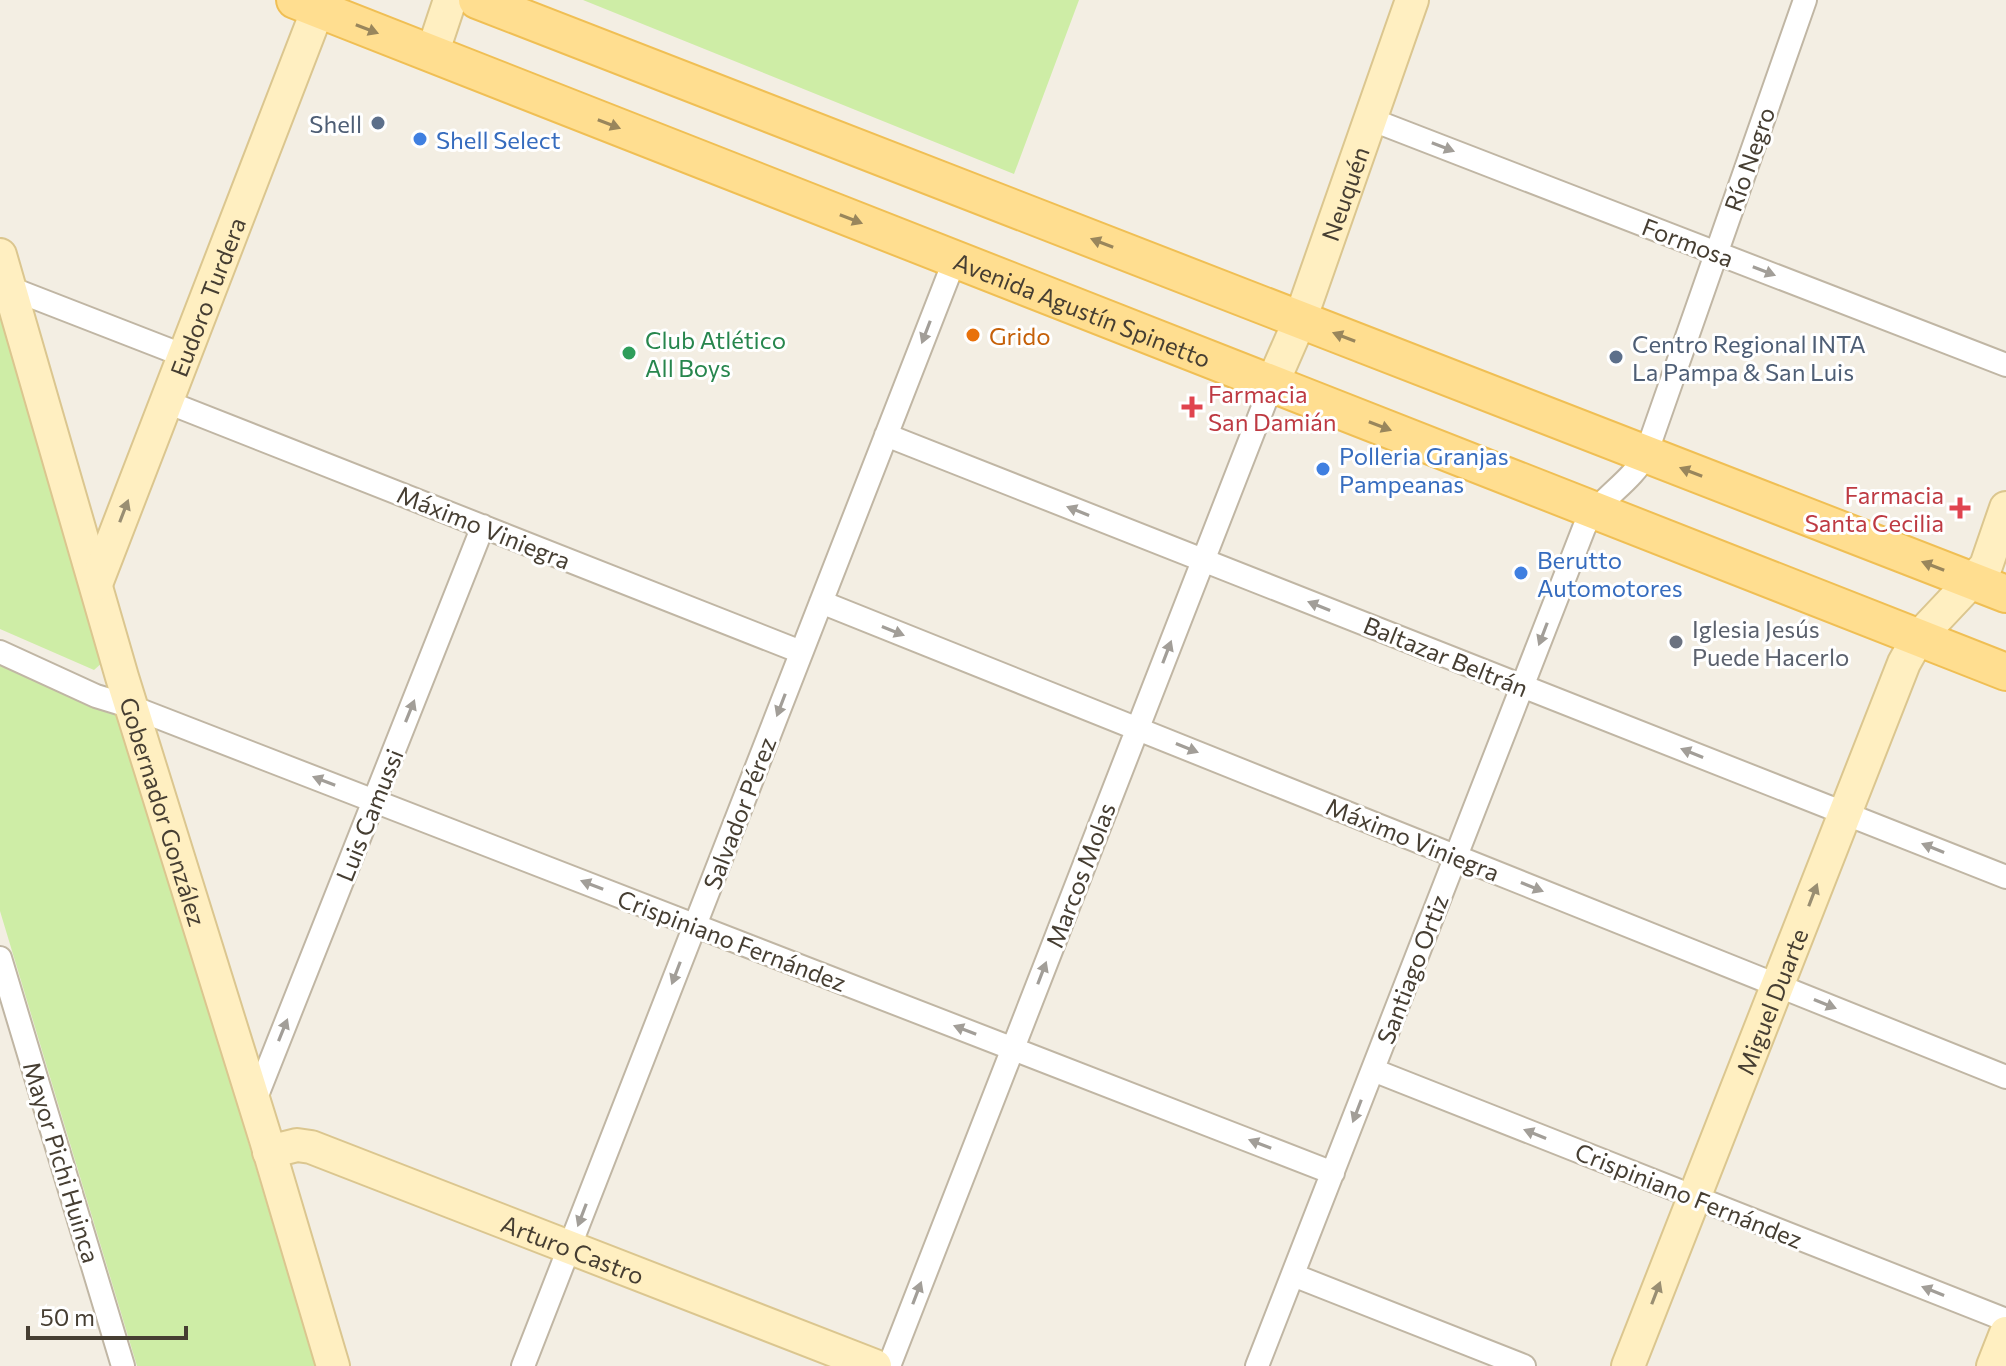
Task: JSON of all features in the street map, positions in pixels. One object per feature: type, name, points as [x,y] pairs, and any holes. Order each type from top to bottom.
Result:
[{"type":"main road","points":[[432,54],[450,0]]},
{"type":"main road","points":[[477,0],[1990,588]]},
{"type":"main road","name":"Neuquén","points":[[1272,384],[1300,320],[1412,0]]},
{"type":"main road","name":"Avenida Agustín Spinetto","points":[[306,5],[2006,672]]},
{"type":"main road","name":"Eudoro Turdera","points":[[96,584],[185,356],[306,5]]},
{"type":"main road","name":"Gobernador González","points":[[0,255],[132,707],[333,1366]]},
{"type":"main road","name":"Miguel Duarte","points":[[1628,1366],[1904,663],[1918,638],[1990,588],[1989,560],[2006,508]]},
{"type":"main road","name":"Arturo Castro","points":[[269,1152],[297,1145],[311,1147],[875,1366]]},
{"type":"main road","points":[[1993,1366],[2006,1333]]},
{"type":"street","name":"Río Negro","points":[[1646,454],[1805,0]]},
{"type":"street","name":"Formosa","points":[[1370,119],[2006,365]]},
{"type":"street","name":"Salvador Pérez","points":[[523,1366],[955,259]]},
{"type":"street","points":[[10,288],[185,356]]},
{"type":"street","name":"Marcos Molas","points":[[889,1366],[1272,384]]},
{"type":"street","name":"Máximo Viniegra","points":[[167,402],[801,652]]},
{"type":"street","name":"Baltazar Beltrán","points":[[886,435],[2006,877]]},
{"type":"street","name":"Santiago Ortiz","points":[[1257,1366],[1584,528],[1595,511],[1627,482],[1646,454]]},
{"type":"street","name":"Luis Camussi","points":[[254,1103],[483,526]]},
{"type":"street","name":"Máximo Viniegra","points":[[821,602],[2006,1077]]},
{"type":"street","name":"Crispiniano Fernández","points":[[0,636],[104,683],[132,707]]},
{"type":"street","name":"Crispiniano Fernández","points":[[0,652],[96,696],[132,707],[1333,1173]]},
{"type":"street","name":"Mayor Pichi Huinca","points":[[0,958],[123,1366]]},
{"type":"street","points":[[0,1032],[26,1043]]},
{"type":"street","name":"Crispiniano Fernández","points":[[1373,1070],[2006,1320]]},
{"type":"street","points":[[1293,1275],[1524,1366]]},
{"type":"green space","points":[[583,0],[1079,0],[1014,174]]},
{"type":"green space","points":[[0,305],[103,662],[94,670],[0,629]]},
{"type":"green space","points":[[0,658],[118,714],[124,725],[315,1366],[137,1366],[0,911]]},
{"type":"place","name":"Shell","points":[[378,123]]},
{"type":"place","name":"Shell Select","points":[[420,139]]},
{"type":"place","name":"Grido","points":[[973,335]]},
{"type":"place","name":"Club Atlético All Boys","points":[[629,353]]},
{"type":"place","name":"Centro Regional INTA La Pampa & San Luis","points":[[1616,357]]},
{"type":"place","name":"Farmacia San Damián","points":[[1192,407]]},
{"type":"place","name":"Polleria Granjas Pampeanas","points":[[1323,469]]},
{"type":"place","name":"Farmacia Santa Cecilia","points":[[1960,508]]},
{"type":"place","name":"Berutto Automotores","points":[[1521,573]]},
{"type":"place","name":"Iglesia Jesús Puede Hacerlo","points":[[1676,642]]}]
